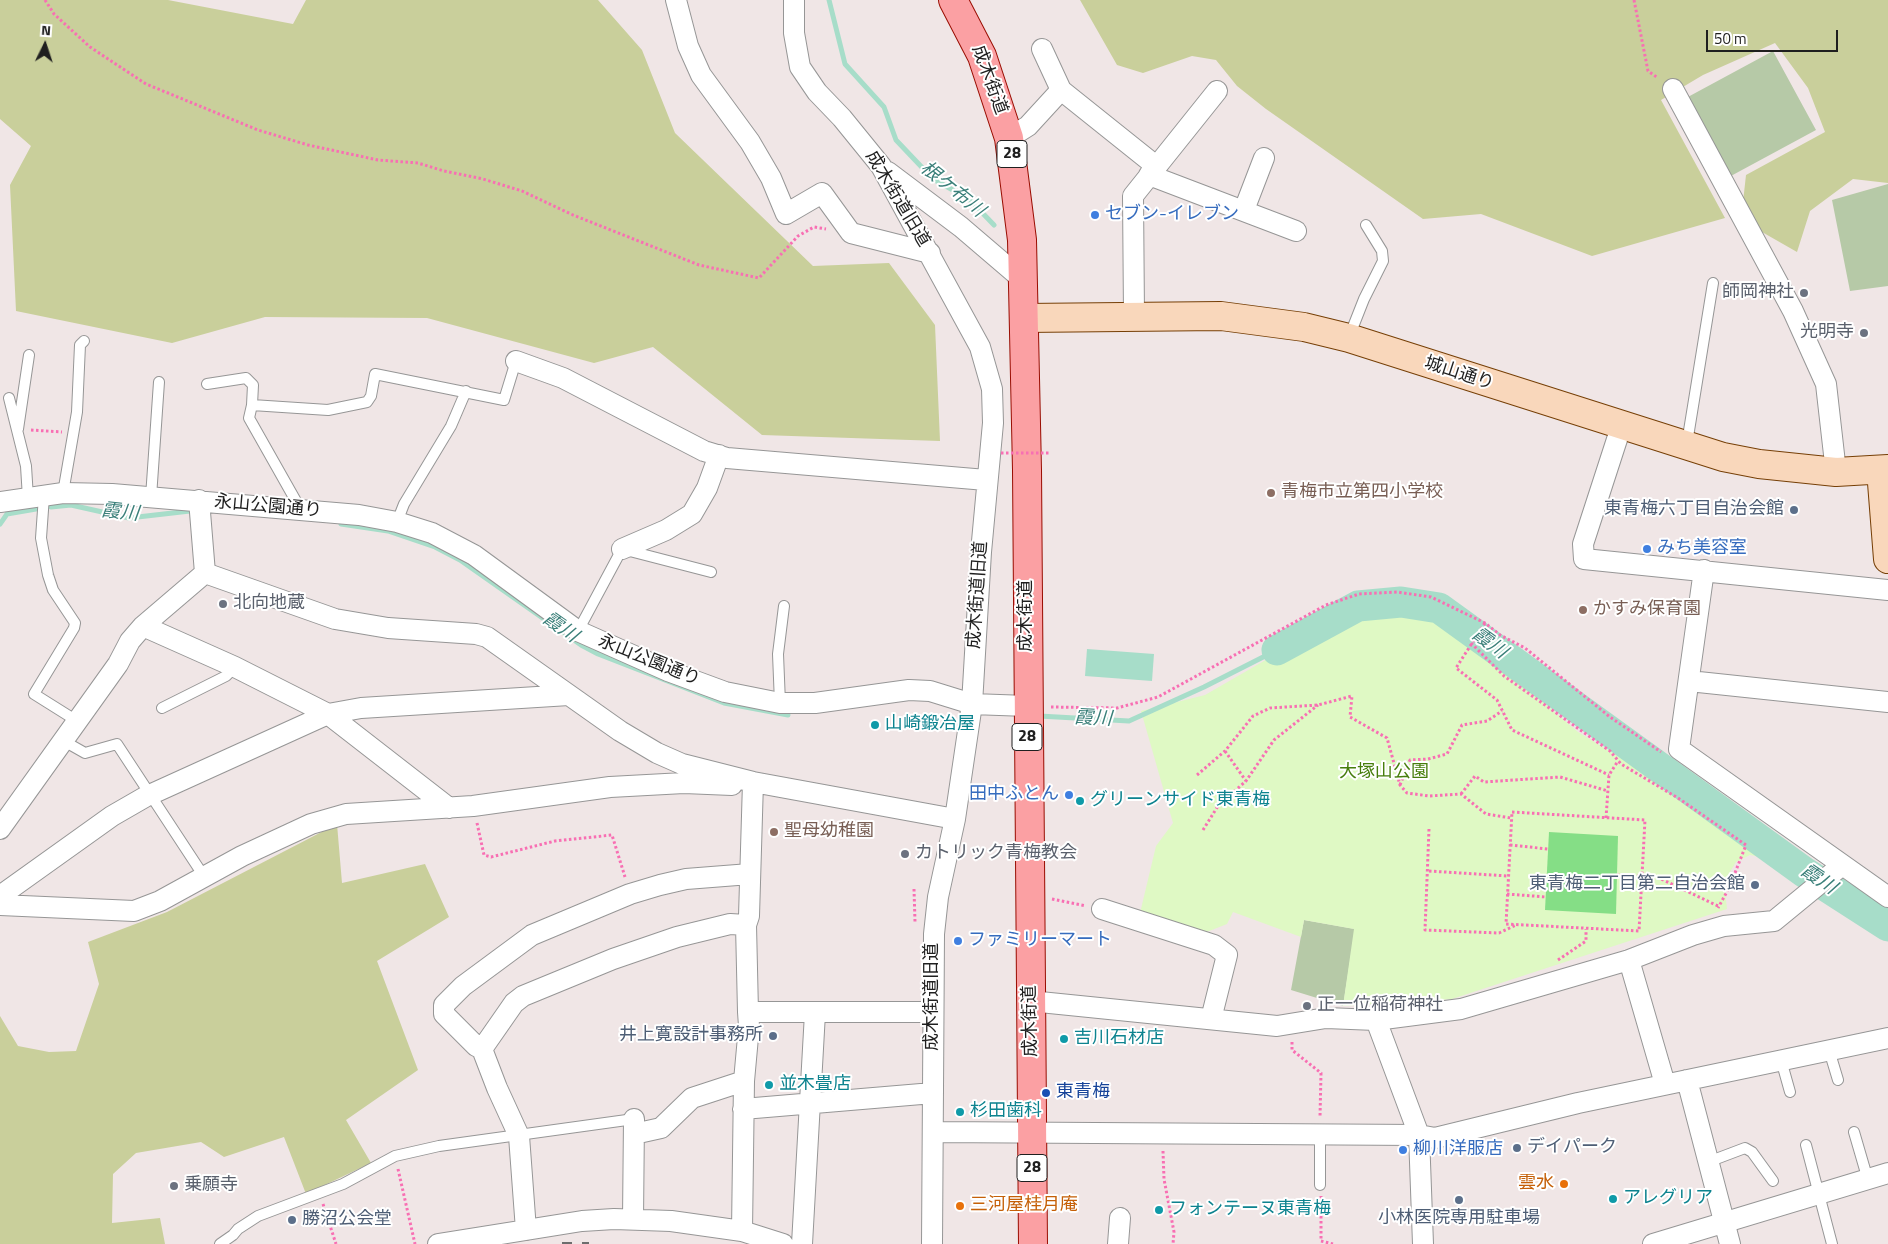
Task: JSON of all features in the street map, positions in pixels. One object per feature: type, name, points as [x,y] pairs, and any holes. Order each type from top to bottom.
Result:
[{"type":"main road","name":"成木街道","points":[[960,2],[982,56],[1009,138],[1019,205],[1024,318],[1033,1244]]},
{"type":"street","points":[[676,0],[688,46],[701,75],[750,142],[771,178],[786,214],[822,193],[851,233],[930,253]]},
{"type":"street","name":"成木街道旧道","points":[[794,0],[794,33],[800,67],[817,92],[881,166],[980,347],[992,389],[993,423],[986,480],[972,704],[955,819],[938,897],[934,934],[932,1244]]},
{"type":"street","points":[[1042,49],[1061,90],[1152,171],[1296,231]]},
{"type":"street","points":[[1673,89],[1793,311],[1826,384],[1836,472]]},
{"type":"street","points":[[1009,138],[1028,126],[1061,90]]},
{"type":"street","points":[[1134,316],[1133,196],[1217,91]]},
{"type":"street","points":[[1244,210],[1264,158]]},
{"type":"street","points":[[881,166],[961,227],[1023,280]]},
{"type":"street","name":"城山通り","points":[[1024,318],[1221,316],[1264,320],[1349,338],[1686,447],[1759,464],[1836,472],[1884,469]]},
{"type":"street","points":[[516,361],[563,378],[704,451],[719,456],[986,480]]},
{"type":"street","points":[[1621,427],[1583,544],[1584,559],[1703,576],[1888,590]]},
{"type":"street","points":[[622,548],[666,530],[692,514],[707,488],[719,456]]},
{"type":"street","points":[[1884,469],[1888,559]]},
{"type":"street","name":"永山公園通り","points":[[0,502],[45,495],[151,497],[359,515],[397,522],[432,533],[474,555],[578,631],[659,668],[732,694],[780,703],[815,703],[909,690],[930,691],[972,704],[1027,706]]},
{"type":"street","points":[[200,500],[205,574]]},
{"type":"street","points":[[0,829],[118,664],[130,640],[143,626],[205,574]]},
{"type":"street","points":[[205,574],[335,619],[388,628],[476,634],[487,637],[569,695],[657,753],[682,764],[753,784],[955,819]]},
{"type":"street","points":[[1703,576],[1679,749],[1837,868],[1888,898]]},
{"type":"street","points":[[143,626],[235,667],[328,714],[449,808]]},
{"type":"street","points":[[1689,681],[1888,702]]},
{"type":"street","points":[[0,896],[112,816],[151,794],[328,714],[361,708],[569,695]]},
{"type":"street","points":[[0,904],[134,911],[160,901],[242,856],[311,824],[335,816],[474,806],[618,786],[684,783],[753,784]]},
{"type":"street","points":[[742,1231],[743,1110],[749,1026],[746,925],[749,916],[753,784]]},
{"type":"street","points":[[1030,1001],[1277,1026],[1326,1018],[1376,1020],[1461,1009],[1629,960],[1693,935],[1724,926],[1774,921],[1837,868]]},
{"type":"street","points":[[526,1230],[519,1136],[482,1049],[476,1046],[444,1014],[443,1010],[449,999],[463,986],[532,935],[630,894],[686,879],[750,874]]},
{"type":"street","points":[[1102,909],[1214,945],[1227,955],[1212,1019]]},
{"type":"street","points":[[482,1049],[514,1003],[523,996],[566,977],[677,937],[714,926],[746,925]]},
{"type":"street","points":[[1629,960],[1665,1084]]},
{"type":"street","points":[[748,1012],[933,1012]]},
{"type":"street","points":[[802,1244],[815,1013]]},
{"type":"street","points":[[1376,1020],[1419,1135],[1423,1244]]},
{"type":"street","points":[[933,1132],[1419,1135],[1435,1138],[1578,1103],[1888,1038]]},
{"type":"street","points":[[1687,1080],[1730,1244]]},
{"type":"street","points":[[634,1219],[634,1127],[661,1128],[692,1098],[744,1081]]},
{"type":"street","points":[[743,1110],[933,1093]]},
{"type":"street","points":[[1652,1244],[1888,1174]]},
{"type":"street","points":[[1118,1244],[1120,1218]]},
{"type":"street","points":[[438,1244],[582,1221],[634,1219],[671,1221],[742,1231],[783,1244]]},
{"type":"lane","points":[[1349,338],[1364,299],[1383,261],[1382,251],[1366,225]]},
{"type":"lane","points":[[1686,447],[1713,282]]},
{"type":"lane","points":[[77,721],[34,694],[74,628],[75,623],[53,590],[41,538],[45,495],[73,433],[77,412],[80,345],[84,340]]},
{"type":"lane","points":[[18,430],[29,355]]},
{"type":"lane","points":[[252,405],[328,410],[367,402],[371,396],[375,374],[504,400],[516,361]]},
{"type":"lane","points":[[207,384],[246,378],[252,385],[252,405],[248,418],[302,510]]},
{"type":"lane","points":[[151,497],[159,382]]},
{"type":"lane","points":[[397,522],[404,504],[451,426],[466,391]]},
{"type":"lane","points":[[9,398],[26,466],[45,495]]},
{"type":"lane","points":[[578,631],[622,548],[711,572]]},
{"type":"lane","points":[[780,703],[778,654],[784,606]]},
{"type":"lane","points":[[162,708],[226,676],[235,667]]},
{"type":"lane","points":[[62,740],[85,752],[117,744],[205,878]]},
{"type":"lane","points":[[1829,1050],[1838,1080]]},
{"type":"lane","points":[[1781,1060],[1790,1092]]},
{"type":"lane","points":[[220,1244],[258,1216],[358,1178],[395,1156],[439,1146],[519,1136],[634,1127]]},
{"type":"lane","points":[[1854,1132],[1868,1180]]},
{"type":"lane","points":[[1320,1134],[1320,1185]]},
{"type":"lane","points":[[1806,1145],[1832,1244]]},
{"type":"lane","points":[[1708,1162],[1745,1148],[1752,1152],[1773,1181]]},
{"type":"path","points":[[44,0],[54,14],[90,47],[146,84],[258,130],[308,145],[378,160],[418,163],[444,171],[483,179],[522,191],[573,215],[699,265],[759,278],[798,236],[814,227],[851,233]]},
{"type":"path","points":[[1634,0],[1648,72],[1673,89]]},
{"type":"path","points":[[18,430],[73,433]]},
{"type":"path","points":[[1001,453],[1050,453]]},
{"type":"path","points":[[1027,706],[1117,708],[1158,697],[1291,622],[1326,605],[1359,594],[1397,592],[1431,597],[1485,623],[1500,635],[1525,648],[1610,717],[1666,756]]},
{"type":"path","points":[[1485,623],[1456,668],[1497,700],[1512,730],[1609,775]]},
{"type":"path","points":[[1471,643],[1504,676],[1610,751],[1618,760],[1678,798],[1746,845],[1729,888],[1718,906],[1657,876],[1617,875]]},
{"type":"path","points":[[1197,775],[1225,751],[1253,716],[1270,708],[1318,705],[1352,696],[1350,717],[1387,738],[1400,785],[1406,793],[1429,796],[1461,794],[1486,814],[1511,818]]},
{"type":"path","points":[[1203,830],[1218,806],[1246,781],[1274,740],[1318,705]]},
{"type":"path","points":[[1400,785],[1410,760],[1447,754],[1462,725],[1487,721],[1502,711]]},
{"type":"path","points":[[1225,751],[1246,781]]},
{"type":"path","points":[[1606,818],[1609,775],[1618,760]]},
{"type":"path","points":[[1461,794],[1475,776],[1484,782],[1560,777],[1608,791]]},
{"type":"path","points":[[474,806],[484,854],[491,857],[555,841],[612,835],[630,894]]},
{"type":"path","points":[[1512,812],[1645,820],[1642,876],[1639,932],[1506,924],[1512,812]]},
{"type":"path","points":[[1429,829],[1429,871],[1425,930],[1499,933],[1517,925]]},
{"type":"path","points":[[1510,845],[1548,849]]},
{"type":"path","points":[[1429,871],[1508,876]]},
{"type":"path","points":[[1508,894],[1546,897]]},
{"type":"path","points":[[1044,898],[1102,909]]},
{"type":"path","points":[[1293,1024],[1292,1050],[1321,1072],[1320,1134]]},
{"type":"path","points":[[1162,1133],[1164,1178],[1174,1232],[1173,1244]]},
{"type":"path","points":[[395,1156],[415,1244]]},
{"type":"path","points":[[1320,1185],[1321,1241],[1333,1244]]},
{"type":"path","points":[[320,1192],[336,1244]]},
{"type":"shaded area","points":[[0,0],[168,0],[293,24],[306,0],[598,0],[642,50],[675,133],[813,266],[889,263],[935,325],[940,441],[762,435],[653,347],[594,363],[427,318],[265,317],[172,343],[16,311],[10,185],[31,146],[0,119]]},
{"type":"shaded area","points":[[1080,0],[1888,0],[1888,183],[1853,179],[1810,211],[1797,252],[1762,232],[1743,202],[1746,175],[1825,132],[1808,88],[1775,43],[1703,75],[1661,100],[1725,218],[1592,256],[1481,214],[1423,219],[1266,109],[1237,86],[1216,60],[1192,56],[1143,73],[1117,65]]},
{"type":"shaded area","points":[[1773,51],[1816,130],[1729,177],[1686,98]]},
{"type":"shaded area","points":[[1888,184],[1888,286],[1850,291],[1832,200]]},
{"type":"shaded area","points":[[1087,649],[1154,654],[1152,681],[1085,676]]},
{"type":"shaded area","points":[[337,824],[342,883],[425,864],[449,917],[377,961],[418,1070],[346,1120],[371,1163],[306,1194],[284,1137],[224,1157],[201,1142],[136,1153],[113,1174],[112,1223],[160,1218],[165,1244],[0,1244],[0,1016],[18,1046],[49,1052],[76,1051],[99,984],[88,942],[167,912]]},
{"type":"shaded area","points":[[1304,920],[1355,929],[1343,1006],[1291,990]]},
{"type":"green space","name":"大塚山公園","points":[[1366,602],[1401,602],[1438,612],[1578,732],[1772,849],[1766,858],[1750,855],[1736,862],[1724,882],[1727,909],[1452,999],[1343,1006],[1354,929],[1304,920],[1301,937],[1233,912],[1227,924],[1199,935],[1140,913],[1156,846],[1173,823],[1141,711],[1205,695]]},
{"type":"green space","points":[[1549,832],[1618,836],[1616,914],[1545,910]]},
{"type":"waterway","name":"根ケ布川","points":[[829,0],[845,64],[884,107],[896,140],[933,179],[969,199],[994,225]]},
{"type":"waterway","name":"霞川","points":[[51,507],[71,505],[129,518],[190,511]]},
{"type":"waterway","name":"霞川","points":[[0,524],[7,514],[36,509]]},
{"type":"waterway","name":"霞川","points":[[341,524],[388,531],[435,547],[460,560],[581,645],[598,654],[724,703],[788,715]]},
{"type":"waterway","name":"霞川","points":[[1277,650],[1358,606],[1401,602],[1439,608],[1804,872],[1888,926]]},
{"type":"waterway","name":"霞川","points":[[1039,716],[1129,721],[1204,687],[1277,650]]},
{"type":"railway","points":[[562,1244],[589,1244]]},
{"type":"place","name":"セブン-イレブン","points":[[1095,215]]},
{"type":"place","name":"師岡神社","points":[[1804,293]]},
{"type":"place","name":"光明寺","points":[[1864,333]]},
{"type":"place","name":"青梅市立第四小学校","points":[[1271,493]]},
{"type":"place","name":"東青梅六丁目自治会館","points":[[1794,510]]},
{"type":"place","name":"みち美容室","points":[[1647,549]]},
{"type":"place","name":"北向地蔵","points":[[223,604]]},
{"type":"place","name":"かすみ保育園","points":[[1583,610]]},
{"type":"place","name":"山崎鍛冶屋","points":[[875,725]]},
{"type":"place","name":"田中ふとん","points":[[1069,795]]},
{"type":"place","name":"グリーンサイド東青梅","points":[[1080,801]]},
{"type":"place","name":"聖母幼稚園","points":[[774,832]]},
{"type":"place","name":"カトリック青梅教会","points":[[905,854]]},
{"type":"place","name":"東青梅二丁目第二自治会館","points":[[1755,885]]},
{"type":"place","name":"ファミリーマート","points":[[958,941]]},
{"type":"place","name":"正一位稲荷神社","points":[[1307,1006]]},
{"type":"place","name":"井上寛設計事務所","points":[[773,1036]]},
{"type":"place","name":"吉川石材店","points":[[1064,1039]]},
{"type":"place","name":"並木畳店","points":[[769,1085]]},
{"type":"place","name":"東青梅","points":[[1046,1093]]},
{"type":"place","name":"杉田歯科","points":[[960,1112]]},
{"type":"place","name":"デイパーク","points":[[1517,1148]]},
{"type":"place","name":"柳川洋服店","points":[[1403,1150]]},
{"type":"place","name":"雲水","points":[[1564,1184]]},
{"type":"place","name":"乗願寺","points":[[174,1186]]},
{"type":"place","name":"アレグリア","points":[[1613,1199]]},
{"type":"place","name":"小林医院専用駐車場","points":[[1459,1200]]},
{"type":"place","name":"三河屋桂月庵","points":[[960,1206]]},
{"type":"place","name":"フォンテーヌ東青梅","points":[[1159,1210]]},
{"type":"place","name":"勝沼公会堂","points":[[292,1220]]}]
